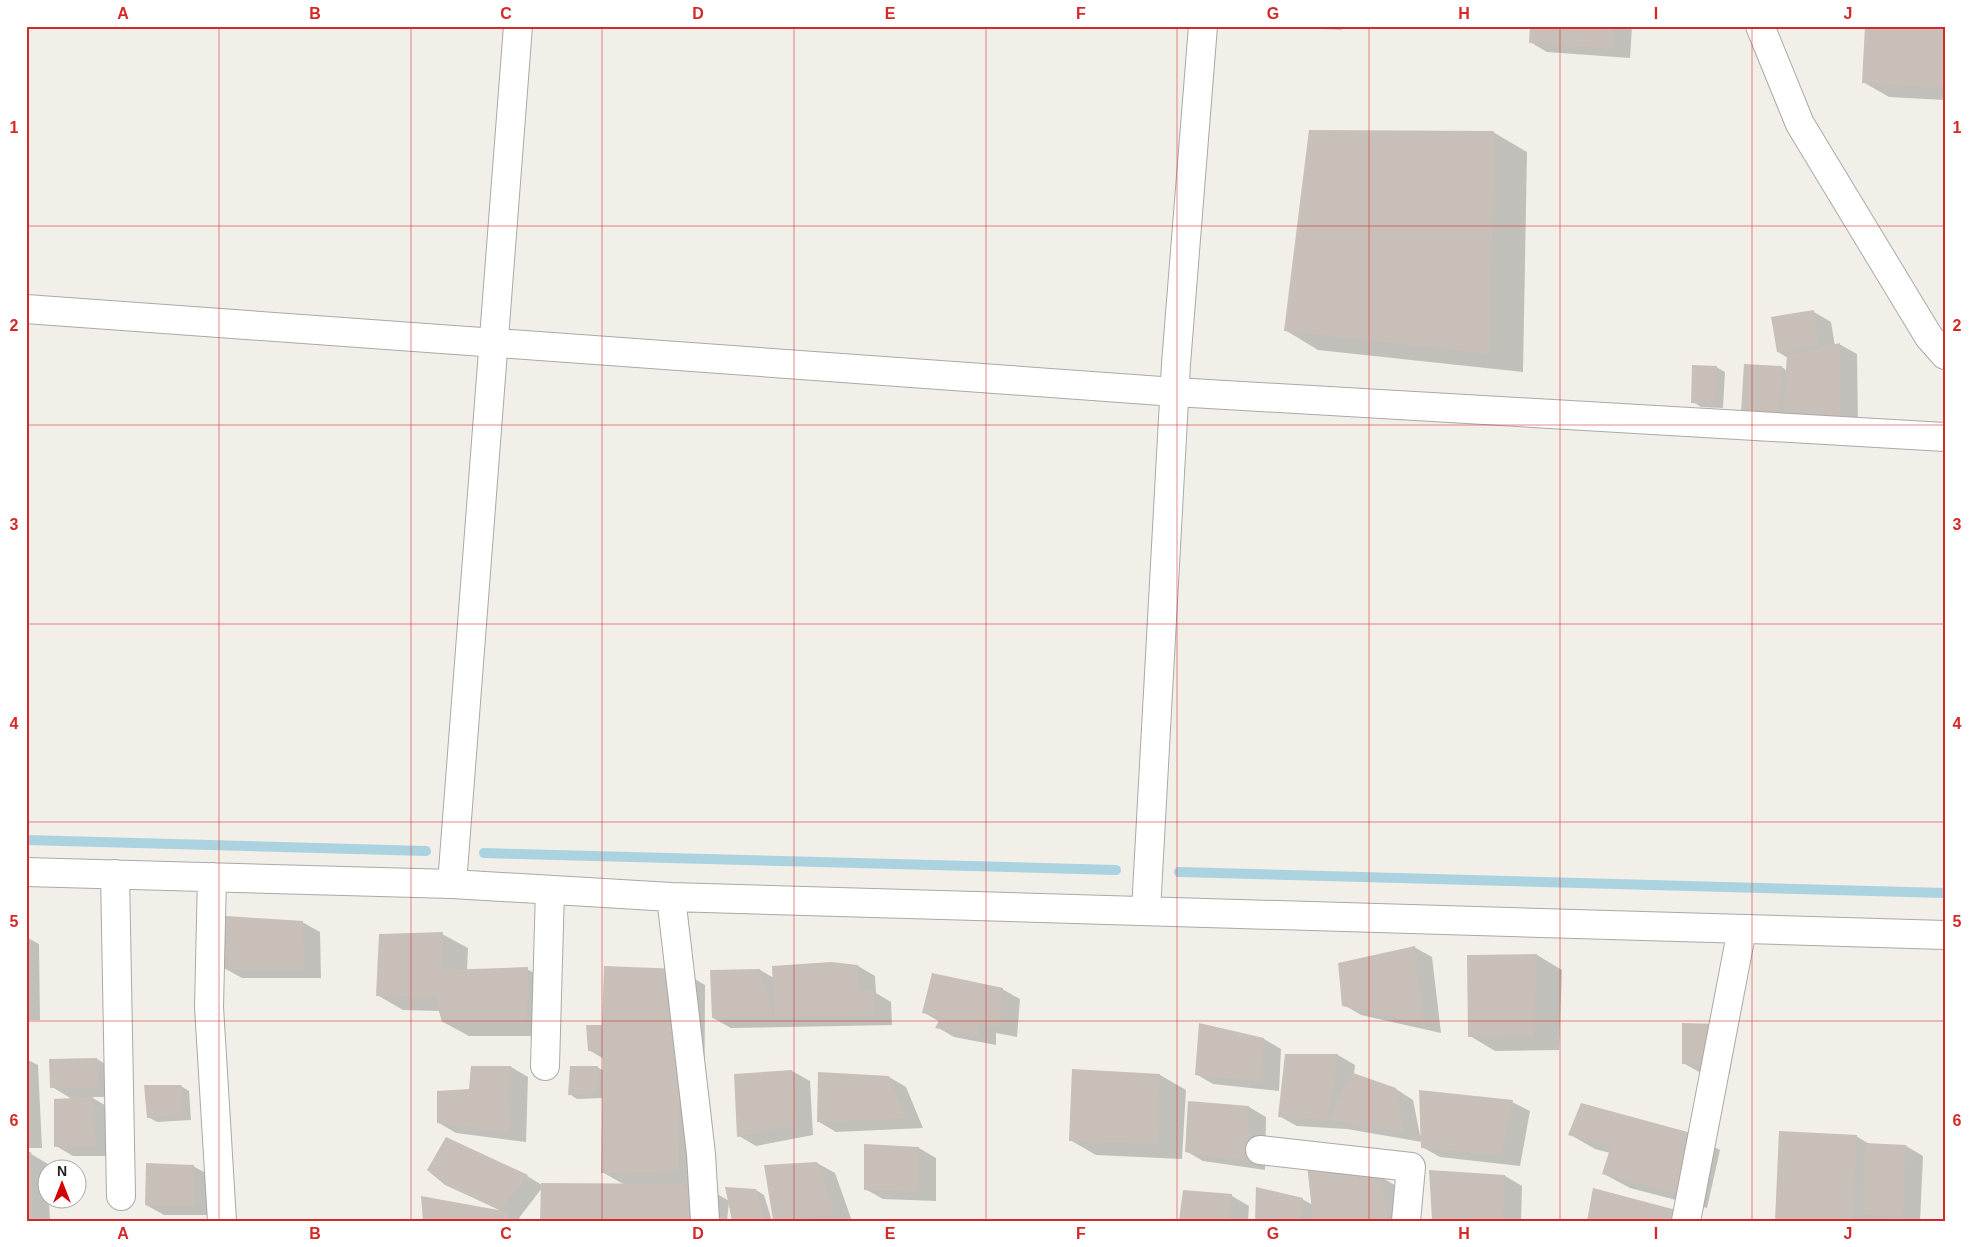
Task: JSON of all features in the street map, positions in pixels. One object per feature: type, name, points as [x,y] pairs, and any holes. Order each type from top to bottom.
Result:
[{"type":"street","points":[[452,884],[518,26]]},
{"type":"street","points":[[1146,912],[1174,392],[1203,26]]},
{"type":"street","points":[[1760,26],[1800,124],[1929,337],[1945,355]]},
{"type":"street","points":[[26,309],[1174,392],[1945,437]]},
{"type":"street","points":[[26,872],[452,884],[672,897],[1945,935]]},
{"type":"street","points":[[115,874],[121,1196]]},
{"type":"street","points":[[212,877],[209,1007],[222,1221]]},
{"type":"street","points":[[545,1066],[550,890]]},
{"type":"street","points":[[672,897],[701,1154],[705,1221]]},
{"type":"street","points":[[1686,1221],[1742,929]]},
{"type":"street","points":[[1260,1150],[1411,1167],[1406,1221]]},
{"type":"building","points":[[1530,26],[1614,26],[1613,49],[1529,43]]},
{"type":"building","points":[[1865,26],[1945,26],[1945,87],[1862,83]]},
{"type":"building","points":[[1309,130],[1494,131],[1490,354],[1284,331]]},
{"type":"building","points":[[1814,310],[1819,345],[1777,352],[1771,317]]},
{"type":"building","points":[[1840,343],[1841,416],[1783,416],[1787,355]]},
{"type":"building","points":[[1744,364],[1782,366],[1779,415],[1741,412]]},
{"type":"building","points":[[1692,365],[1717,366],[1715,404],[1691,403]]},
{"type":"building","points":[[226,916],[303,921],[304,969],[223,969]]},
{"type":"building","points":[[443,932],[442,970],[528,967],[527,1022],[442,1022],[435,997],[376,996],[379,934]]},
{"type":"building","points":[[1415,946],[1424,1024],[1342,1006],[1338,963]]},
{"type":"building","points":[[1537,954],[1534,1036],[1468,1037],[1467,955]]},
{"type":"building","points":[[831,962],[858,965],[860,991],[874,991],[875,1016],[712,1018],[710,970],[760,969],[774,1017],[772,966]]},
{"type":"building","points":[[604,966],[680,969],[679,1172],[601,1173],[603,1052],[588,1051],[586,1025],[602,1025]]},
{"type":"building","points":[[932,973],[1003,988],[1000,1028],[979,1024],[979,1036],[935,1028],[941,1017],[922,1013]]},
{"type":"building","points":[[1199,1023],[1264,1038],[1262,1082],[1195,1075]]},
{"type":"building","points":[[1682,1023],[1719,1024],[1713,1065],[1682,1064]]},
{"type":"building","points":[[1285,1054],[1338,1054],[1328,1120],[1278,1117]]},
{"type":"building","points":[[97,1058],[99,1088],[50,1088],[49,1059]]},
{"type":"building","points":[[471,1066],[511,1066],[509,1133],[437,1123],[437,1091],[469,1089]]},
{"type":"building","points":[[570,1066],[598,1066],[596,1094],[568,1095]]},
{"type":"building","points":[[1072,1069],[1160,1074],[1157,1145],[1069,1141]]},
{"type":"building","points":[[792,1070],[796,1125],[737,1137],[734,1074]]},
{"type":"building","points":[[818,1072],[889,1076],[907,1119],[817,1122]]},
{"type":"building","points":[[1353,1073],[1396,1088],[1405,1133],[1328,1120]]},
{"type":"building","points":[[144,1085],[181,1085],[183,1115],[147,1118]]},
{"type":"building","points":[[1419,1090],[1513,1100],[1502,1156],[1421,1148]]},
{"type":"building","points":[[93,1097],[96,1147],[54,1147],[54,1099]]},
{"type":"building","points":[[1188,1101],[1249,1106],[1248,1161],[1185,1152]]},
{"type":"building","points":[[1581,1103],[1695,1134],[1682,1194],[1602,1174],[1611,1146],[1568,1135]]},
{"type":"building","points":[[1779,1131],[1857,1135],[1853,1221],[1775,1221]]},
{"type":"building","points":[[446,1137],[528,1175],[500,1210],[445,1185],[427,1170]]},
{"type":"building","points":[[1865,1143],[1906,1145],[1903,1217],[1862,1215]]},
{"type":"building","points":[[864,1144],[919,1147],[919,1192],[864,1190]]},
{"type":"building","points":[[26,1152],[31,1152],[33,1221],[26,1221]]},
{"type":"building","points":[[817,1162],[837,1215],[773,1220],[764,1165]]},
{"type":"building","points":[[146,1163],[194,1165],[195,1205],[145,1205]]},
{"type":"building","points":[[1307,1164],[1381,1175],[1388,1221],[1313,1221]]},
{"type":"building","points":[[1429,1170],[1505,1175],[1503,1220],[1432,1219]]},
{"type":"building","points":[[541,1183],[703,1184],[702,1221],[540,1221]]},
{"type":"building","points":[[725,1187],[756,1189],[765,1221],[732,1221]]},
{"type":"building","points":[[1256,1187],[1303,1198],[1301,1221],[1255,1221]]},
{"type":"building","points":[[1593,1188],[1676,1210],[1676,1221],[1587,1221]]},
{"type":"building","points":[[1183,1190],[1232,1194],[1230,1221],[1179,1221]]},
{"type":"building","points":[[421,1196],[509,1212],[510,1221],[423,1221]]},
{"type":"waterway","points":[[26,840],[426,851]]},
{"type":"waterway","points":[[484,853],[1116,870]]},
{"type":"waterway","points":[[1179,872],[1945,893]]}]
